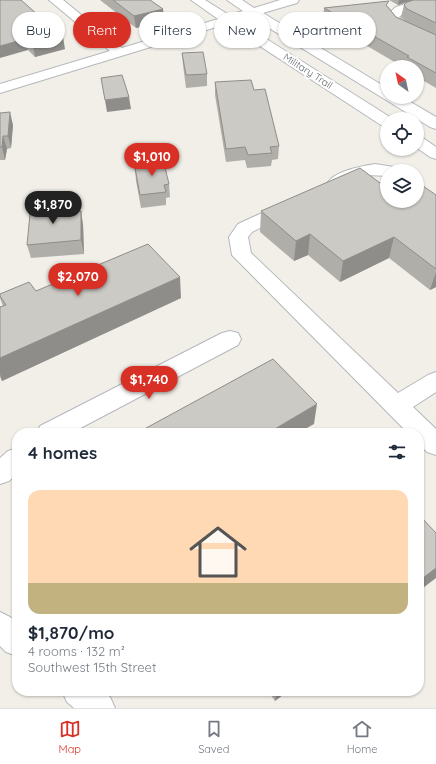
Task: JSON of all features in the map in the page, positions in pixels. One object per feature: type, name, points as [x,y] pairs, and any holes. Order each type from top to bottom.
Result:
[{"type":"street","points":[[55,0],[120,53]]},
{"type":"street","name":"Military Trail","points":[[197,0],[216,12]]},
{"type":"street","name":"Military Trail","points":[[233,0],[252,12]]},
{"type":"street","points":[[257,12],[293,0]]},
{"type":"street","points":[[430,0],[400,10],[390,16],[400,25],[436,44]]},
{"type":"street","name":"Military Trail","points":[[270,23],[380,90]]},
{"type":"street","points":[[0,89],[214,25]]},
{"type":"street","name":"Military Trail","points":[[270,46],[380,117]]},
{"type":"street","points":[[403,104],[436,124]]},
{"type":"street","points":[[424,146],[436,154]]},
{"type":"street","points":[[380,169],[354,173],[245,228],[238,237],[242,255],[419,428]]},
{"type":"street","points":[[59,428],[230,339]]},
{"type":"street","points":[[396,406],[436,381]]},
{"type":"street","points":[[424,433],[436,445]]},
{"type":"street","points":[[0,473],[12,463]]},
{"type":"street","points":[[0,627],[12,637]]},
{"type":"street","points":[[84,696],[99,708]]},
{"type":"building","points":[[0,0],[21,0],[35,12],[12,12],[12,43],[0,46]]},
{"type":"building","points":[[113,0],[150,0],[163,9],[151,12],[139,12],[139,15],[134,16],[131,12],[129,12]]},
{"type":"building","points":[[414,0],[436,0],[436,23],[407,9],[404,5],[407,2]]},
{"type":"building","points":[[389,1],[386,5],[396,17],[436,35],[436,73],[424,66],[424,60],[412,60],[407,57],[409,56],[376,37],[376,12],[331,12],[324,8]]},
{"type":"building","points":[[203,52],[207,74],[186,75],[182,53]]},
{"type":"building","points":[[122,75],[129,97],[105,100],[101,78]]},
{"type":"building","points":[[251,80],[254,90],[265,89],[279,146],[270,147],[272,153],[248,155],[245,147],[226,149],[215,82]]},
{"type":"building","points":[[10,112],[8,136],[3,136],[2,147],[0,147],[0,113]]},
{"type":"building","points":[[163,159],[169,184],[164,185],[166,192],[140,195],[135,168],[138,167],[137,162]]},
{"type":"building","points":[[360,168],[380,183],[380,208],[424,208],[424,187],[436,195],[436,269],[394,237],[343,261],[310,234],[296,241],[261,211]]},
{"type":"building","points":[[60,204],[59,213],[81,211],[81,240],[27,245],[32,206]]},
{"type":"building","points":[[148,244],[180,277],[0,358],[0,307],[6,305],[0,294],[29,282],[36,291]]},
{"type":"building","points":[[273,359],[317,404],[276,428],[146,428]]},
{"type":"building","points":[[424,520],[436,533],[436,568],[424,577]]}]
